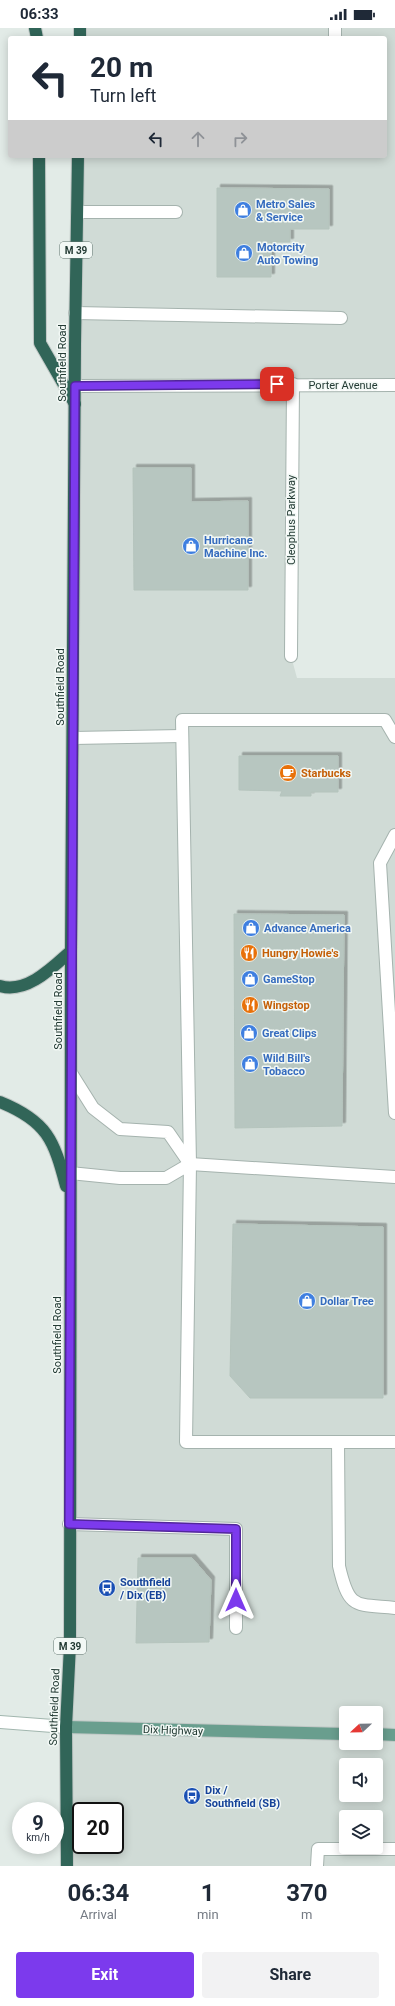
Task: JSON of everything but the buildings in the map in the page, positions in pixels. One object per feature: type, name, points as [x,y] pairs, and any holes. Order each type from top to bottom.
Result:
[{"type":"highway","points":[[40,158],[40,343],[75,405]]},
{"type":"highway","name":"Southfield Road","points":[[67,1866],[66,1727],[70,1645],[70,1173],[75,314],[78,158]]},
{"type":"highway","points":[[0,986],[6,988],[24,985],[48,972],[71,951]]},
{"type":"highway","points":[[0,1102],[22,1111],[33,1119],[46,1134],[56,1150],[71,1203]]},
{"type":"main road","name":"Dix Highway","points":[[66,1727],[339,1734]]},
{"type":"main road","points":[[383,1734],[395,1735]]},
{"type":"street","points":[[77,212],[176,212]]},
{"type":"street","points":[[75,314],[341,318]]},
{"type":"street","name":"Porter Avenue","points":[[75,386],[293,384],[395,385]]},
{"type":"street","name":"Cleophus Parkway","points":[[292,656],[293,384]]},
{"type":"street","points":[[395,737],[385,720],[182,720],[190,1164],[186,1442],[395,1442]]},
{"type":"street","points":[[73,738],[182,736]]},
{"type":"street","points":[[395,835],[380,864],[395,1113]]},
{"type":"street","points":[[71,1073],[93,1108],[120,1129],[168,1132],[190,1164]]},
{"type":"street","points":[[70,1173],[120,1178],[166,1178],[190,1164],[395,1177]]},
{"type":"street","points":[[338,1442],[339,1566],[343,1585],[348,1595],[358,1604],[395,1608]]},
{"type":"street","points":[[69,1524],[236,1529],[236,1628]]},
{"type":"street","name":"Dix Highway","points":[[0,1722],[66,1727]]},
{"type":"street","points":[[317,1866],[318,1849],[395,1849]]},
{"type":"shaded area","points":[[80,28],[395,28],[395,385],[293,384],[291,656],[297,678],[395,678],[395,1866],[67,1866],[78,158],[387,158],[387,36],[80,36]]},
{"type":"place","name":"Metro Sales & Service","points":[[243,210]]},
{"type":"place","name":"Motorcity Auto Towing","points":[[244,253]]},
{"type":"place","name":"Hurricane Machine Inc.","points":[[191,546]]},
{"type":"place","name":"Starbucks","points":[[288,773]]},
{"type":"place","name":"Advance America","points":[[251,928]]},
{"type":"place","name":"Hungry Howie's","points":[[249,953]]},
{"type":"place","name":"GameStop","points":[[250,979]]},
{"type":"place","name":"Wingstop","points":[[250,1005]]},
{"type":"place","name":"Great Clips","points":[[249,1033]]},
{"type":"place","name":"Wild Bill's Tobacco","points":[[250,1064]]},
{"type":"place","name":"Dollar Tree","points":[[307,1301]]},
{"type":"place","name":"Southfield / Dix (EB)","points":[[107,1588]]},
{"type":"place","name":"Dix / Southfield (SB)","points":[[192,1796]]},
{"type":"route","points":[[236,1600],[236,1529],[69,1524],[75,386],[277,384]]}]
